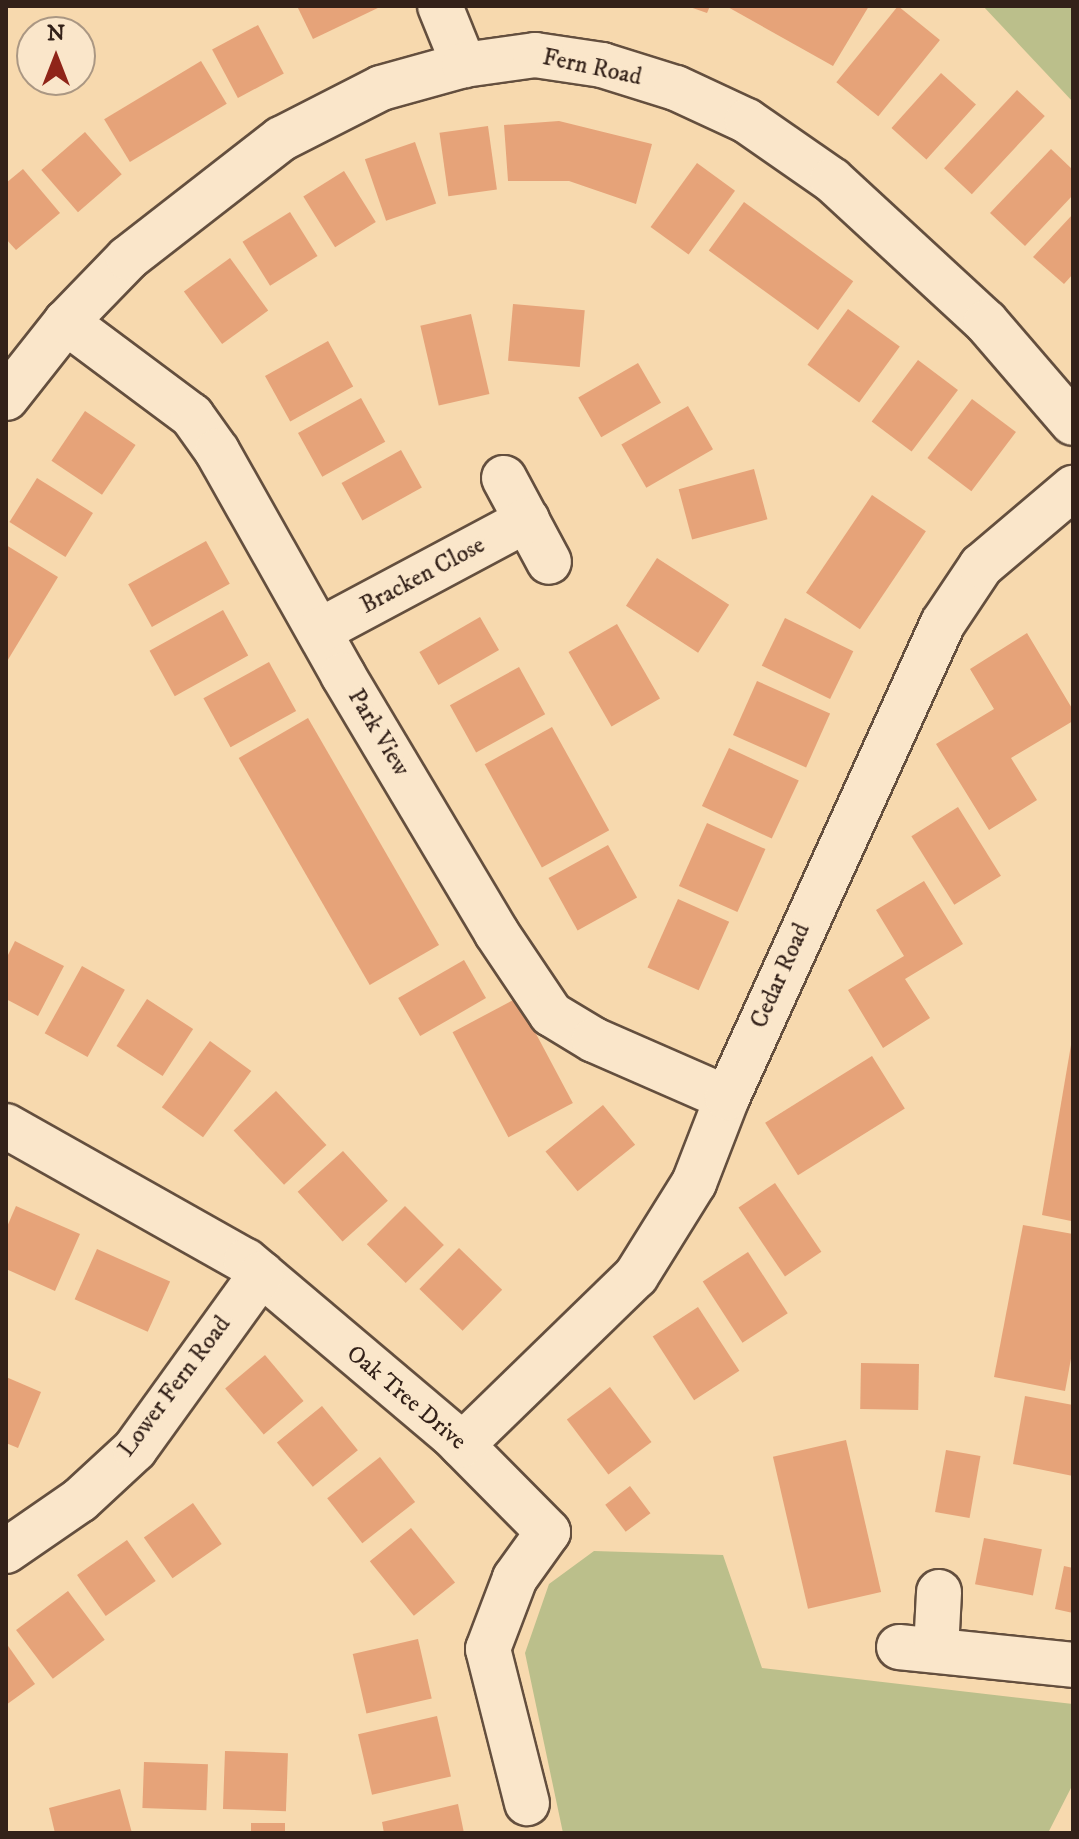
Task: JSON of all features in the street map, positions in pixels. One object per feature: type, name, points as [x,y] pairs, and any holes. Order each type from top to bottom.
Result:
[{"type":"street","points":[[440,6],[464,65]]},
{"type":"street","name":"Fern Road","points":[[6,398],[66,322],[128,258],[281,139],[381,88],[464,65],[535,55],[602,65],[676,88],[747,121],[832,180],[986,322],[1073,423]]},
{"type":"street","name":"Park View","points":[[66,322],[192,416],[496,932],[551,1014],[594,1040],[727,1098]]},
{"type":"street","points":[[504,478],[549,562]]},
{"type":"street","name":"Cedar Road","points":[[462,1445],[636,1276],[694,1183],[727,1098],[943,623],[981,566],[1073,488]]},
{"type":"street","name":"Bracken Close","points":[[319,631],[527,520]]},
{"type":"street","name":"Oak Tree Drive","points":[[6,1126],[145,1201],[261,1274],[462,1445],[548,1532],[515,1578],[488,1649],[527,1803]]},
{"type":"street","name":"Lower Fern Road","points":[[6,1551],[80,1500],[135,1449],[261,1274]]},
{"type":"street","points":[[939,1592],[917,1648],[1073,1665]]},
{"type":"green space","points":[[983,6],[1073,6],[1073,102]]},
{"type":"green space","points":[[594,1551],[723,1555],[762,1668],[1073,1704],[1073,1784],[1048,1833],[563,1833],[525,1653],[549,1584]]},
{"type":"building","points":[[297,6],[382,6],[313,39]]},
{"type":"building","points":[[687,6],[710,6],[707,13]]},
{"type":"building","points":[[726,6],[869,6],[833,66]]},
{"type":"building","points":[[898,6],[940,40],[878,116],[836,82]]},
{"type":"building","points":[[258,25],[284,74],[238,98],[212,49]]},
{"type":"building","points":[[201,61],[227,104],[130,162],[104,119]]},
{"type":"building","points":[[941,73],[976,104],[926,159],[891,128]]},
{"type":"building","points":[[1017,90],[1045,116],[972,194],[944,168]]},
{"type":"building","points":[[559,121],[652,144],[636,204],[569,181],[508,181],[504,125]]},
{"type":"building","points":[[488,126],[497,189],[448,196],[439,133]]},
{"type":"building","points":[[85,132],[122,174],[78,212],[41,170]]},
{"type":"building","points":[[415,142],[436,203],[386,221],[365,159]]},
{"type":"building","points":[[1051,149],[1073,170],[1073,195],[1025,246],[990,213]]},
{"type":"building","points":[[697,163],[735,191],[689,255],[651,227]]},
{"type":"building","points":[[23,169],[60,213],[16,250],[6,239],[6,183]]},
{"type":"building","points":[[344,171],[376,222],[335,247],[303,196]]},
{"type":"building","points":[[744,202],[853,281],[818,330],[709,251]]},
{"type":"building","points":[[290,212],[318,256],[270,286],[243,242]]},
{"type":"building","points":[[1073,214],[1073,274],[1064,284],[1033,257]]},
{"type":"building","points":[[230,258],[268,311],[222,344],[184,292]]},
{"type":"building","points":[[513,304],[585,310],[580,367],[508,361]]},
{"type":"building","points":[[848,309],[900,347],[859,402],[807,365]]},
{"type":"building","points":[[471,314],[489,394],[439,406],[420,326]]},
{"type":"building","points":[[328,341],[353,386],[290,421],[265,376]]},
{"type":"building","points":[[918,360],[958,390],[912,452],[872,421]]},
{"type":"building","points":[[638,363],[661,403],[601,437],[578,398]]},
{"type":"building","points":[[361,398],[385,442],[322,477],[298,433]]},
{"type":"building","points":[[972,399],[1016,432],[971,491],[927,458]]},
{"type":"building","points":[[688,406],[713,449],[646,488],[621,444]]},
{"type":"building","points":[[85,411],[136,445],[102,495],[51,461]]},
{"type":"building","points":[[401,450],[422,488],[362,521],[342,483]]},
{"type":"building","points":[[754,469],[767,519],[692,539],[679,489]]},
{"type":"building","points":[[37,478],[93,513],[65,557],[9,522]]},
{"type":"building","points":[[872,495],[926,531],[860,629],[806,593]]},
{"type":"building","points":[[206,541],[230,584],[152,627],[128,584]]},
{"type":"building","points":[[6,545],[58,577],[6,663]]},
{"type":"building","points":[[657,558],[729,605],[698,653],[626,606]]},
{"type":"building","points":[[223,610],[248,655],[175,696],[150,651]]},
{"type":"building","points":[[480,617],[499,650],[438,685],[419,652]]},
{"type":"building","points":[[785,618],[853,651],[830,699],[762,666]]},
{"type":"building","points":[[617,624],[660,698],[612,726],[569,652]]},
{"type":"building","points":[[1027,633],[1073,710],[1073,721],[1011,758],[1037,800],[989,830],[936,744],[994,709],[970,669]]},
{"type":"building","points":[[269,662],[296,711],[231,747],[203,698]]},
{"type":"building","points":[[519,667],[545,714],[476,753],[450,705]]},
{"type":"building","points":[[757,681],[830,714],[806,767],[733,735]]},
{"type":"building","points":[[308,718],[439,945],[370,985],[239,758]]},
{"type":"building","points":[[552,727],[609,830],[542,868],[485,764]]},
{"type":"building","points":[[729,748],[799,781],[772,839],[702,806]]},
{"type":"building","points":[[958,807],[1001,876],[954,905],[911,836]]},
{"type":"building","points":[[707,823],[765,849],[737,912],[679,886]]},
{"type":"building","points":[[608,845],[637,897],[578,930],[549,878]]},
{"type":"building","points":[[924,881],[963,944],[905,979],[930,1018],[883,1048],[848,990],[904,956],[876,910]]},
{"type":"building","points":[[678,899],[729,922],[699,990],[647,968]]},
{"type":"building","points":[[15,941],[64,966],[38,1016],[6,999],[6,959]]},
{"type":"building","points":[[464,960],[486,998],[420,1036],[398,998]]},
{"type":"building","points":[[82,966],[125,990],[88,1057],[45,1033]]},
{"type":"building","points":[[517,998],[573,1103],[508,1137],[453,1032]]},
{"type":"building","points":[[147,999],[193,1029],[163,1076],[117,1046]]},
{"type":"building","points":[[210,1041],[251,1071],[203,1137],[162,1107]]},
{"type":"building","points":[[1071,1045],[1073,1212],[1071,1221],[1042,1215]]},
{"type":"building","points":[[872,1056],[905,1109],[798,1175],[765,1123]]},
{"type":"building","points":[[276,1091],[326,1145],[284,1185],[234,1131]]},
{"type":"building","points":[[603,1105],[635,1145],[578,1191],[545,1152]]},
{"type":"building","points":[[343,1151],[388,1201],[342,1242],[298,1192]]},
{"type":"building","points":[[775,1183],[821,1252],[785,1276],[739,1208]]},
{"type":"building","points":[[16,1206],[80,1234],[55,1291],[6,1269],[6,1229]]},
{"type":"building","points":[[405,1206],[444,1245],[406,1283],[367,1244]]},
{"type":"building","points":[[1023,1225],[1073,1234],[1073,1348],[1065,1391],[994,1377]]},
{"type":"building","points":[[459,1248],[502,1290],[463,1331],[419,1289]]},
{"type":"building","points":[[97,1249],[170,1282],[148,1332],[75,1299]]},
{"type":"building","points":[[748,1252],[788,1313],[742,1343],[703,1281]]},
{"type":"building","points":[[698,1307],[739,1371],[694,1400],[653,1336]]},
{"type":"building","points":[[265,1355],[304,1401],[264,1434],[225,1388]]},
{"type":"building","points":[[861,1363],[919,1364],[918,1410],[860,1409]]},
{"type":"building","points":[[6,1377],[41,1392],[18,1448],[6,1443]]},
{"type":"building","points":[[610,1387],[652,1442],[608,1475],[567,1419]]},
{"type":"building","points":[[1025,1396],[1073,1405],[1073,1476],[1013,1464]]},
{"type":"building","points":[[322,1406],[358,1450],[313,1487],[277,1443]]},
{"type":"building","points":[[846,1440],[881,1592],[808,1609],[773,1457]]},
{"type":"building","points":[[946,1450],[980,1456],[970,1518],[935,1512]]},
{"type":"building","points":[[380,1457],[415,1502],[362,1543],[327,1498]]},
{"type":"building","points":[[630,1486],[650,1513],[626,1532],[605,1505]]},
{"type":"building","points":[[193,1503],[222,1544],[173,1578],[144,1537]]},
{"type":"building","points":[[411,1528],[455,1582],[414,1616],[370,1561]]},
{"type":"building","points":[[984,1538],[1042,1549],[1033,1595],[975,1584]]},
{"type":"building","points":[[127,1540],[156,1581],[106,1616],[77,1575]]},
{"type":"building","points":[[1064,1566],[1073,1568],[1073,1613],[1055,1609]]},
{"type":"building","points":[[68,1591],[105,1640],[53,1679],[16,1630]]},
{"type":"building","points":[[418,1639],[432,1698],[366,1714],[353,1654]]},
{"type":"building","points":[[6,1643],[35,1684],[6,1705]]},
{"type":"building","points":[[437,1716],[451,1776],[372,1795],[358,1734]]},
{"type":"building","points":[[225,1751],[288,1753],[286,1811],[223,1809]]},
{"type":"building","points":[[144,1762],[208,1764],[206,1810],[142,1808]]},
{"type":"building","points":[[120,1789],[132,1833],[55,1833],[49,1808]]},
{"type":"building","points":[[458,1804],[464,1833],[384,1833],[382,1822]]},
{"type":"building","points":[[251,1823],[285,1823],[285,1833],[251,1833]]}]
